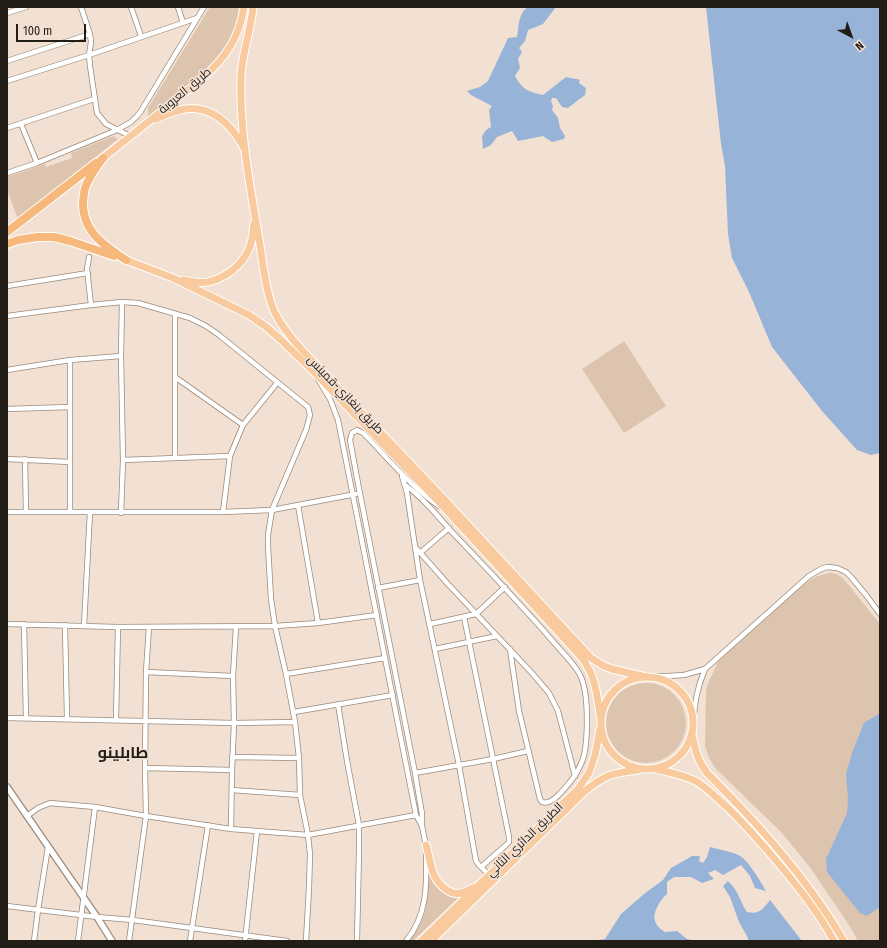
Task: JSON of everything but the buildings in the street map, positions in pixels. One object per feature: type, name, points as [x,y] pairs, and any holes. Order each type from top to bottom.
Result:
[{"type":"highway","points":[[7,232],[103,158]]},
{"type":"highway","points":[[103,158],[93,172],[85,188],[83,205],[84,218],[96,238],[110,250],[126,260]]},
{"type":"highway","points":[[7,244],[18,240],[37,237],[54,237],[126,260]]},
{"type":"main road","name":"طريق العروبة","points":[[103,158],[202,79],[216,66],[230,48],[236,36],[244,7]]},
{"type":"main road","name":"طريق بنغازي-قمينس","points":[[253,7],[241,75],[242,112],[254,214],[269,298],[278,318],[290,337],[442,496],[591,658],[608,668],[648,677]]},
{"type":"main road","points":[[149,122],[180,110],[197,109],[204,111],[225,121],[238,138],[246,152]]},
{"type":"main road","points":[[173,278],[192,282],[207,282],[224,277],[237,266],[247,254],[252,239],[254,214]]},
{"type":"main road","points":[[126,260],[173,278],[249,315],[280,339],[316,374],[446,510],[569,644],[587,666],[595,683],[602,733],[605,743],[610,752],[617,759],[635,768],[645,770],[666,766],[680,756],[689,744],[693,723],[691,708],[678,688],[661,679],[648,677],[635,679],[625,683],[616,690],[608,698],[601,721]]},
{"type":"main road","name":"الطريق الدائري الثاني","points":[[421,941],[578,789],[589,773],[595,755],[601,721]]},
{"type":"main road","points":[[692,734],[701,766],[754,822],[807,884],[844,941]]},
{"type":"main road","points":[[656,769],[682,776],[699,783],[726,806],[748,828],[799,889],[819,916],[834,941]]},
{"type":"main road","name":"الطريق الدائري الثاني","points":[[431,941],[593,784],[609,775],[620,772],[645,770]]},
{"type":"main road","points":[[426,845],[437,881],[448,890],[457,894],[462,893],[483,881]]},
{"type":"street","points":[[7,13],[12,9],[26,7]]},
{"type":"street","points":[[81,7],[90,34],[91,42],[89,55],[97,114],[106,124],[130,136]]},
{"type":"street","points":[[131,7],[142,36]]},
{"type":"street","points":[[178,7],[183,23]]},
{"type":"street","points":[[7,173],[37,163],[126,126],[137,116],[204,7]]},
{"type":"street","points":[[7,81],[197,18]]},
{"type":"street","points":[[7,61],[90,34]]},
{"type":"street","points":[[7,128],[94,99]]},
{"type":"street","points":[[21,124],[37,163]]},
{"type":"street","points":[[89,257],[87,264],[91,305]]},
{"type":"street","points":[[7,286],[88,274]]},
{"type":"street","points":[[121,513],[123,460],[121,356],[122,302]]},
{"type":"street","points":[[7,316],[122,302],[138,303],[190,318],[219,335],[308,407],[310,415],[303,438],[272,510],[268,535],[271,599],[275,626],[294,712],[299,758],[300,795],[308,835],[310,854],[306,941]]},
{"type":"street","points":[[175,314],[175,457]]},
{"type":"street","points":[[7,370],[70,360],[121,356]]},
{"type":"street","points":[[70,360],[70,512]]},
{"type":"street","points":[[316,374],[330,399],[338,420],[416,815],[422,826]]},
{"type":"street","points":[[175,377],[243,425]]},
{"type":"street","points":[[223,512],[230,456],[243,425],[278,383]]},
{"type":"street","points":[[7,409],[70,407]]},
{"type":"street","points":[[406,941],[418,924],[425,900],[426,845],[415,773],[378,588],[350,435],[355,431],[363,433],[402,474],[428,498],[446,510]]},
{"type":"street","points":[[123,460],[230,456]]},
{"type":"street","points":[[7,459],[70,462]]},
{"type":"street","points":[[25,460],[26,512]]},
{"type":"street","points":[[402,474],[420,580],[459,765],[476,861],[489,875]]},
{"type":"street","points":[[405,485],[411,489],[505,587],[576,668],[582,680],[586,700],[587,719],[586,743],[583,757],[574,776],[551,802],[547,804],[540,799],[528,751],[519,711],[510,649]]},
{"type":"street","points":[[7,512],[121,513],[272,510],[360,494]]},
{"type":"street","points":[[298,505],[318,623]]},
{"type":"street","points":[[84,626],[90,512]]},
{"type":"street","points":[[420,553],[449,528]]},
{"type":"street","points":[[415,547],[544,686],[554,701],[558,711],[574,776]]},
{"type":"street","points":[[693,723],[696,692],[705,669],[809,576],[821,569],[827,567],[837,568],[846,572],[880,614]]},
{"type":"street","points":[[378,588],[420,580]]},
{"type":"street","points":[[430,624],[476,614],[505,587]]},
{"type":"street","points":[[7,624],[118,627],[236,627],[318,623],[377,615]]},
{"type":"street","points":[[464,616],[509,833],[509,842],[481,867]]},
{"type":"street","points":[[24,624],[26,718]]},
{"type":"street","points":[[65,625],[67,718]]},
{"type":"street","points":[[129,941],[146,816],[146,672],[149,626]]},
{"type":"street","points":[[116,720],[118,627]]},
{"type":"street","points":[[232,829],[232,757],[236,627]]},
{"type":"street","points":[[435,649],[497,636]]},
{"type":"street","points":[[286,674],[385,658]]},
{"type":"street","points":[[648,677],[684,675],[705,669]]},
{"type":"street","points":[[146,672],[234,676]]},
{"type":"street","points":[[294,712],[393,695]]},
{"type":"street","points":[[338,704],[359,825],[357,941]]},
{"type":"street","points":[[395,709],[398,710],[402,708]]},
{"type":"street","points":[[7,718],[67,718],[234,723],[295,722]]},
{"type":"street","points":[[398,722],[401,720],[405,721]]},
{"type":"street","points":[[415,773],[528,751]]},
{"type":"street","points":[[232,757],[299,758]]},
{"type":"street","points":[[146,768],[232,770]]},
{"type":"street","points":[[7,787],[112,941]]},
{"type":"street","points":[[232,790],[300,795]]},
{"type":"street","points":[[27,816],[38,808],[50,804],[95,807],[232,829],[308,835],[416,815]]},
{"type":"street","points":[[78,941],[95,807]]},
{"type":"street","points":[[190,941],[208,825]]},
{"type":"street","points":[[245,941],[257,831]]},
{"type":"street","points":[[34,941],[48,847]]},
{"type":"street","points":[[7,906],[133,920],[287,941]]},
{"type":"shaded area","points":[[210,7],[239,7],[234,32],[225,49],[214,63],[204,72],[148,117],[148,108]]},
{"type":"shaded area","points":[[113,136],[118,139],[18,219],[7,190],[7,177],[45,164],[46,167],[72,158],[71,153]]},
{"type":"shaded area","points":[[624,341],[666,406],[624,433],[582,369]]},
{"type":"shaded area","points":[[828,573],[836,574],[843,578],[880,624],[880,941],[858,941],[849,925],[809,866],[781,832],[716,769],[709,758],[705,746],[706,691],[708,683],[719,660],[802,586],[815,577]]},
{"type":"shaded area","points":[[646,683],[661,686],[674,695],[683,708],[686,723],[683,738],[674,751],[661,760],[646,763],[631,760],[618,751],[609,738],[606,723],[609,708],[618,695],[631,686]]},
{"type":"shaded area","points":[[428,872],[437,886],[446,893],[459,897],[413,941],[409,941],[422,921],[426,907]]},
{"type":"water","points":[[528,7],[556,7],[543,24],[528,30],[525,41],[519,48],[522,52],[518,59],[520,68],[515,76],[523,87],[533,93],[543,95],[566,77],[577,79],[580,80],[579,83],[586,88],[585,95],[568,108],[562,107],[556,98],[552,98],[552,110],[558,118],[560,128],[565,136],[564,139],[552,142],[543,136],[518,141],[512,131],[497,137],[491,145],[483,149],[482,136],[486,130],[491,127],[489,110],[492,106],[471,95],[467,91],[480,87],[488,81],[508,38],[517,37],[522,13]]},
{"type":"water","points":[[706,7],[880,7],[880,453],[871,455],[857,450],[822,411],[772,347],[749,292],[732,258],[728,234],[725,166],[721,144]]},
{"type":"water","points":[[880,713],[880,907],[867,916],[860,913],[827,872],[826,859],[847,813],[848,799],[846,774],[852,753],[864,723]]},
{"type":"water","points":[[710,847],[734,853],[743,858],[766,891],[755,888],[750,876],[741,865],[723,875],[715,870],[708,873],[714,879],[702,883],[691,877],[674,877],[667,882],[667,894],[655,911],[656,923],[658,927],[665,932],[677,931],[687,939],[697,941],[599,941],[605,939],[621,914],[663,880],[671,868],[692,856],[700,856],[699,861],[703,863],[707,857]]},
{"type":"water","points":[[728,881],[737,892],[747,912],[758,912],[763,909],[770,900],[802,941],[748,941],[730,897],[723,886]]},
{"type":"district","name":"طابلينو","points":[[123,754]]}]
